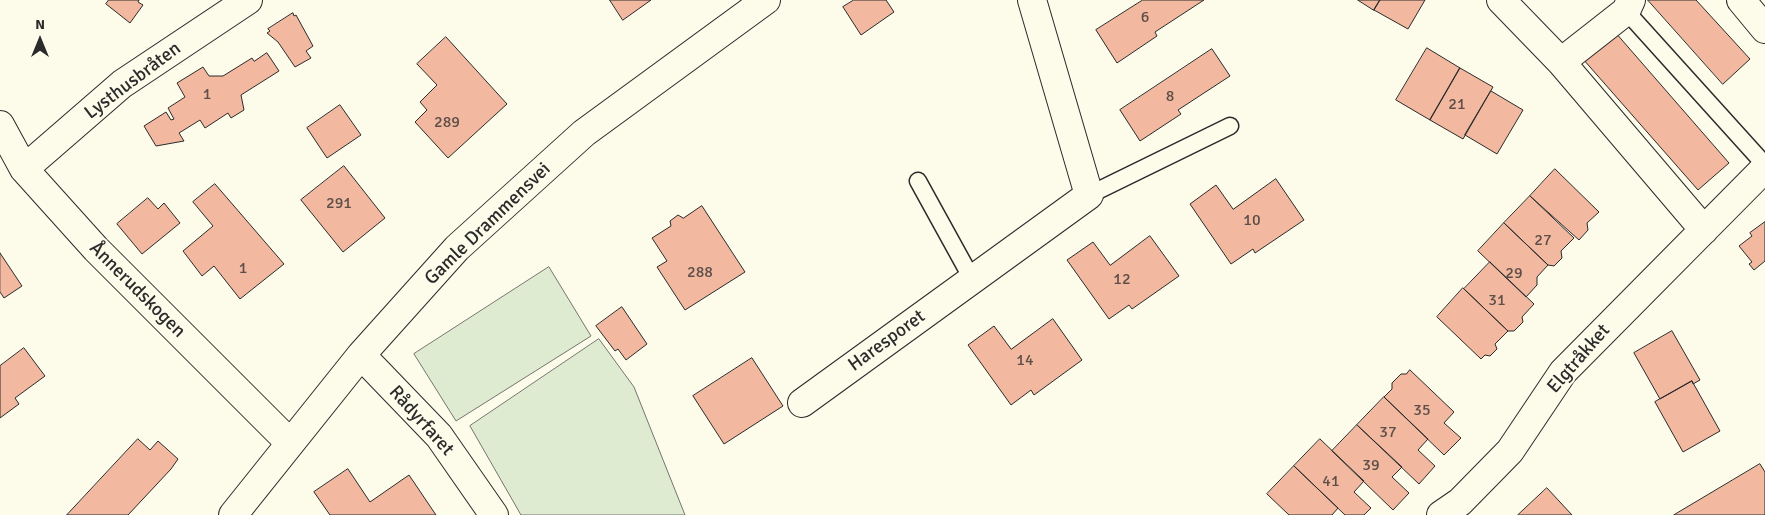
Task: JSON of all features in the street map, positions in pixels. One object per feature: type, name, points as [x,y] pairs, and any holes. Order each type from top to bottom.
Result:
[{"type":"street","name":"Lysthusbråten","points":[[24,169],[122,84],[248,0]]},
{"type":"street","name":"Gamle Drammensvei","points":[[233,515],[361,355],[457,248],[584,133],[766,0]]},
{"type":"street","points":[[1032,0],[1089,195]]},
{"type":"street","points":[[1501,0],[1561,62],[1704,230]]},
{"type":"street","points":[[1741,0],[1765,29]]},
{"type":"street","points":[[1561,62],[1628,6]]},
{"type":"street","name":"Ånnerudskogen","points":[[0,125],[24,169],[96,250],[290,443]]},
{"type":"street","name":"Elgtråkket","points":[[1441,515],[1460,502],[1510,451],[1563,372],[1765,167]]},
{"type":"street","name":"Haresporet","points":[[802,403],[1089,195]]},
{"type":"street","name":"Rådyrfaret","points":[[361,355],[439,436],[494,515]]},
{"type":"lane","points":[[1628,6],[1765,167]]},
{"type":"lane","name":"Haresporet","points":[[1089,195],[1230,126]]},
{"type":"lane","points":[[918,180],[972,279]]},
{"type":"green space","points":[[549,267],[591,336],[456,421],[414,354]]},
{"type":"green space","points":[[599,339],[634,387],[685,515],[521,515],[470,426]]},
{"type":"building","points":[[109,0],[139,0],[138,2],[143,5],[130,23],[106,4]]},
{"type":"building","points":[[610,0],[651,0],[623,20]]},
{"type":"building","points":[[854,0],[886,0],[894,12],[861,35],[843,7]]},
{"type":"building","points":[[1143,0],[1204,0],[1155,32],[1157,36],[1117,63],[1096,30]]},
{"type":"building","points":[[1358,0],[1380,0],[1374,10]]},
{"type":"building","points":[[1380,0],[1425,0],[1408,29],[1374,10]]},
{"type":"building","points":[[1648,0],[1696,0],[1750,59],[1723,84]]},
{"type":"building","points":[[293,13],[294,16],[296,15],[313,46],[306,51],[311,58],[295,67],[278,42],[267,33],[270,31],[268,29]]},
{"type":"building","points":[[1615,32],[1729,163],[1698,190],[1583,59]]},
{"type":"building","points":[[446,37],[507,104],[448,158],[415,122],[427,110],[420,102],[437,85],[417,64]]},
{"type":"building","points":[[1427,48],[1460,68],[1430,120],[1396,100]]},
{"type":"building","points":[[1212,49],[1230,76],[1178,110],[1181,114],[1140,141],[1120,110]]},
{"type":"building","points":[[267,53],[279,71],[241,95],[244,110],[231,118],[228,113],[205,128],[200,120],[179,133],[184,141],[156,146],[144,126],[166,112],[171,120],[174,119],[168,108],[185,97],[177,83],[203,67],[209,76],[223,76],[252,58],[254,61]]},
{"type":"building","points":[[1460,68],[1493,87],[1463,139],[1430,120]]},
{"type":"building","points":[[1491,91],[1523,110],[1497,154],[1465,135]]},
{"type":"building","points":[[340,105],[361,135],[327,158],[307,128]]},
{"type":"building","points":[[344,166],[385,218],[343,252],[301,200]]},
{"type":"building","points":[[1555,169],[1599,212],[1587,223],[1588,230],[1579,240],[1530,196]]},
{"type":"building","points":[[1276,179],[1304,220],[1255,253],[1253,249],[1231,264],[1190,204],[1216,185],[1233,209]]},
{"type":"building","points":[[215,184],[284,264],[240,299],[214,266],[202,276],[183,251],[213,226],[193,202]]},
{"type":"building","points":[[1530,196],[1574,238],[1561,251],[1562,258],[1554,266],[1548,265],[1504,223]]},
{"type":"building","points":[[148,198],[158,209],[164,203],[180,223],[142,254],[117,224]]},
{"type":"building","points":[[702,206],[745,272],[685,310],[657,267],[667,261],[652,238],[671,226],[670,221],[678,215],[683,218]]},
{"type":"building","points":[[1765,222],[1765,261],[1754,270],[1749,264],[1752,262],[1739,246],[1752,236],[1750,233]]},
{"type":"building","points":[[1504,223],[1548,265],[1537,277],[1537,285],[1526,297],[1478,251]]},
{"type":"building","points":[[1150,236],[1179,276],[1132,309],[1129,305],[1109,319],[1067,260],[1093,242],[1110,265]]},
{"type":"building","points":[[0,253],[22,286],[4,298],[0,292]]},
{"type":"building","points":[[1490,262],[1534,304],[1522,317],[1523,322],[1514,331],[1508,331],[1464,289]]},
{"type":"building","points":[[1463,288],[1508,331],[1495,344],[1497,349],[1490,356],[1485,355],[1481,359],[1437,317]]},
{"type":"building","points":[[622,307],[647,344],[626,360],[618,349],[615,351],[596,326]]},
{"type":"building","points":[[1053,319],[1082,360],[1034,395],[1031,390],[1011,405],[968,345],[994,326],[1011,349]]},
{"type":"building","points":[[1672,331],[1700,380],[1693,384],[1692,381],[1660,399],[1634,353]]},
{"type":"building","points":[[24,348],[45,376],[15,398],[19,404],[0,418],[0,366]]},
{"type":"building","points":[[752,358],[783,406],[724,444],[693,396]]},
{"type":"building","points":[[1410,370],[1454,412],[1444,423],[1461,438],[1444,455],[1384,397],[1392,389],[1392,383],[1401,374],[1406,374]]},
{"type":"building","points":[[1692,381],[1720,431],[1683,452],[1655,402]]},
{"type":"building","points":[[1384,397],[1428,439],[1418,450],[1435,466],[1419,484],[1357,425]]},
{"type":"building","points":[[1357,425],[1402,467],[1392,477],[1409,493],[1393,510],[1332,451]]},
{"type":"building","points":[[138,439],[150,450],[158,441],[178,459],[128,515],[67,515]]},
{"type":"building","points":[[1320,439],[1364,481],[1354,492],[1371,508],[1364,515],[1345,515],[1294,466]]},
{"type":"building","points":[[1760,464],[1765,472],[1765,515],[1674,515]]},
{"type":"building","points":[[1294,466],[1338,508],[1332,515],[1289,515],[1267,494]]},
{"type":"building","points":[[348,469],[370,502],[409,475],[436,515],[330,515],[314,492]]},
{"type":"building","points":[[1547,488],[1572,515],[1518,515]]}]
